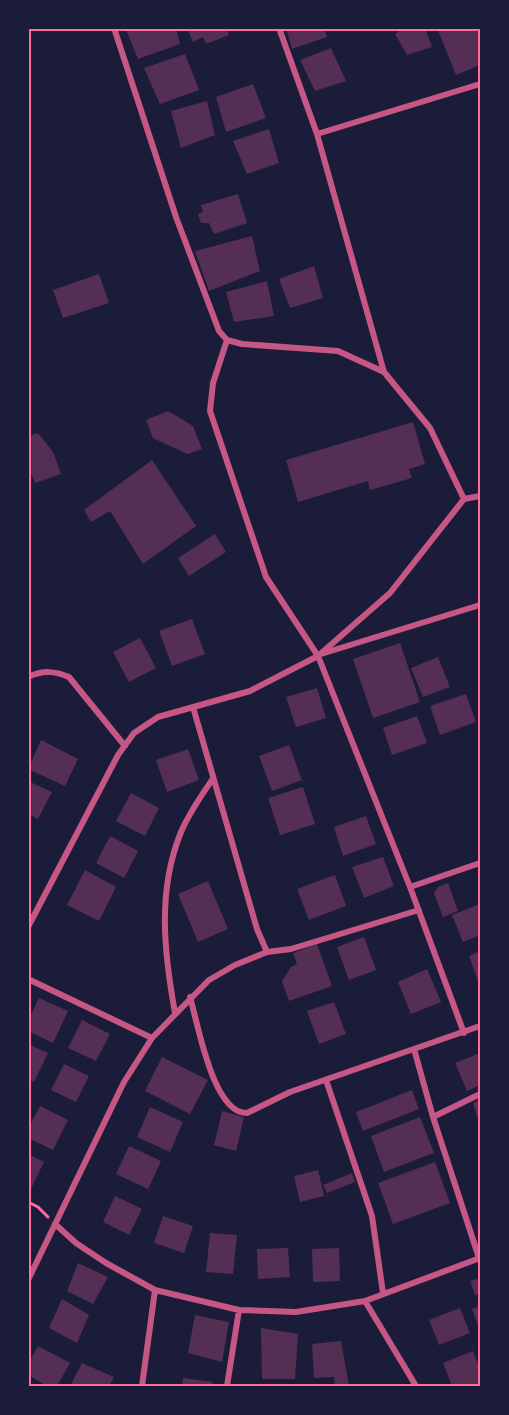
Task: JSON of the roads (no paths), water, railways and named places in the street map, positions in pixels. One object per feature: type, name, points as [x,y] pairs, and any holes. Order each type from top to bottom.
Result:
[{"type":"street","points":[[114,28],[180,227],[219,331],[227,340],[242,344],[338,351],[384,372]]},
{"type":"street","points":[[279,28],[316,134],[384,372],[430,428],[464,499]]},
{"type":"street","points":[[316,134],[480,84]]},
{"type":"street","points":[[227,340],[213,383],[210,411],[266,577],[318,656],[410,886],[464,1034]]},
{"type":"street","points":[[318,656],[390,593],[464,499],[480,496]]},
{"type":"street","points":[[28,927],[134,733],[158,717],[250,692],[318,656],[480,605]]},
{"type":"street","points":[[28,677],[39,672],[57,672],[69,677],[125,746]]},
{"type":"street","points":[[193,707],[212,780],[257,929],[267,952]]},
{"type":"street","points":[[175,1013],[166,961],[164,906],[170,863],[182,830],[212,780]]},
{"type":"street","points":[[410,886],[480,863]]},
{"type":"street","points":[[28,1280],[124,1082],[152,1038],[190,997],[218,975],[267,952],[291,949],[418,910]]},
{"type":"street","points":[[28,979],[152,1038]]},
{"type":"street","points":[[190,997],[218,1089],[236,1111],[247,1113],[290,1092],[464,1034],[480,1026]]},
{"type":"street","points":[[55,1224],[76,1243],[106,1263],[155,1290],[239,1310],[296,1312],[365,1301],[480,1258],[433,1117],[414,1049]]},
{"type":"street","points":[[326,1080],[372,1216],[383,1293]]},
{"type":"street","points":[[433,1117],[480,1094]]},
{"type":"street","points":[[142,1386],[155,1290]]},
{"type":"street","points":[[365,1301],[416,1386]]},
{"type":"street","points":[[227,1386],[239,1310]]}]
